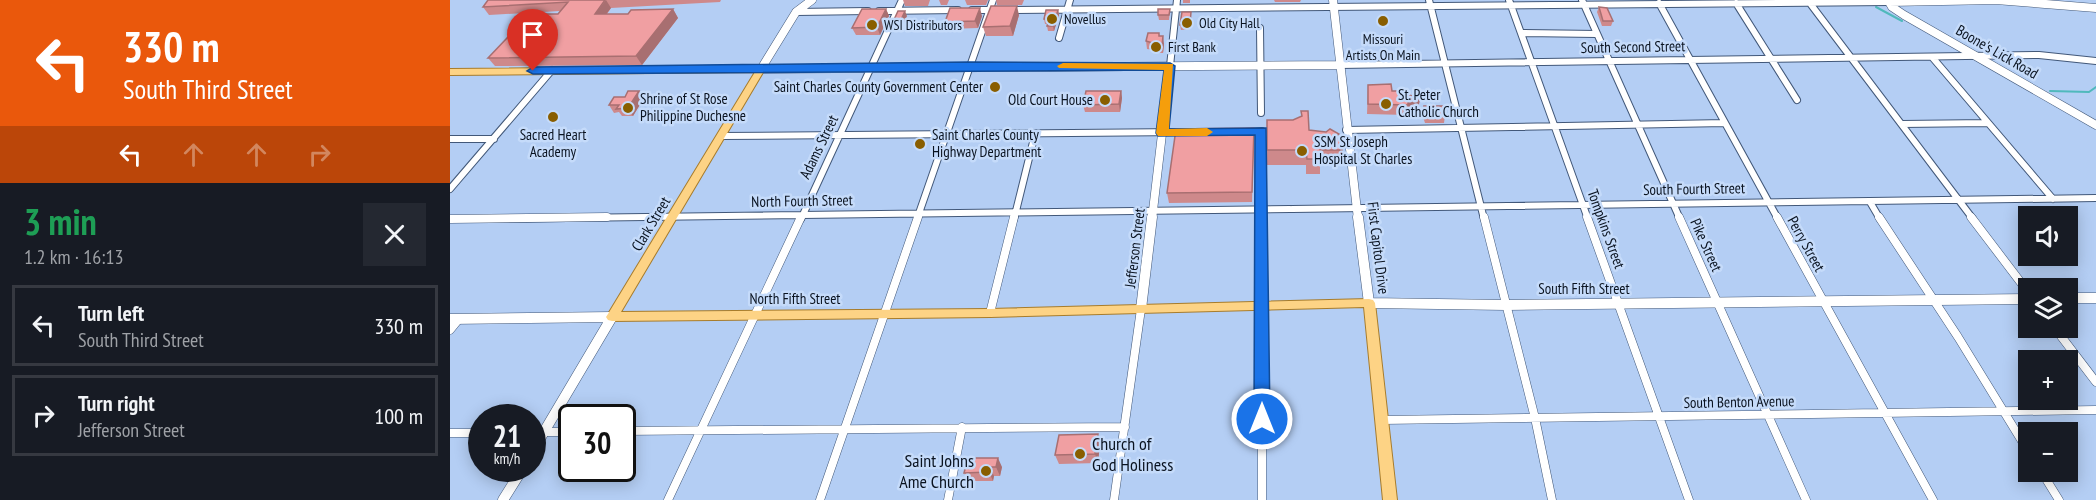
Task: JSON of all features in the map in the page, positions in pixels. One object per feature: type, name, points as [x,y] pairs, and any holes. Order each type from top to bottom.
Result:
[{"type":"main road","points":[[796,12],[812,0]]},
{"type":"main road","points":[[1888,1],[1996,0],[2096,8]]},
{"type":"main road","name":"Boone's Lick Road","points":[[1888,1],[1904,15],[2096,125]]},
{"type":"main road","name":"First Capitol Drive","points":[[1333,4],[1390,500]]},
{"type":"main road","name":"Clark Street","points":[[546,429],[796,12]]},
{"type":"main road","name":"South Second Street","points":[[761,69],[1339,65]]},
{"type":"main road","name":"Jefferson Street","points":[[1141,309],[1170,66]]},
{"type":"main road","points":[[452,74],[552,70],[761,69]]},
{"type":"main road","points":[[2078,298],[2096,298]]},
{"type":"main road","name":"South Fifth Street","points":[[1141,309],[1369,303],[1506,305],[2018,299]]},
{"type":"main road","name":"North Fifth Street","points":[[454,319],[755,314],[885,315],[1141,309]]},
{"type":"main road","points":[[503,500],[514,482]]},
{"type":"street","name":"Adams Street","points":[[668,500],[902,0]]},
{"type":"street","points":[[820,500],[993,0]]},
{"type":"street","points":[[1059,38],[1070,0]]},
{"type":"street","name":"Jefferson Street","points":[[1170,66],[1177,0]]},
{"type":"street","points":[[1259,0],[1259,9]]},
{"type":"street","points":[[1809,1],[2018,279]]},
{"type":"street","points":[[796,12],[1259,9],[1333,4],[1430,3],[1888,1]]},
{"type":"street","name":"Perry Street","points":[[1658,2],[1933,500]]},
{"type":"street","points":[[1430,3],[1535,418],[1552,500]]},
{"type":"street","name":"Tompkins Street","points":[[1510,3],[1689,500]]},
{"type":"street","name":"Pike Street","points":[[1583,3],[1806,500]]},
{"type":"street","points":[[1736,3],[1797,100]]},
{"type":"street","points":[[1260,28],[1261,113]]},
{"type":"street","points":[[1521,33],[1597,34]]},
{"type":"street","name":"South Second Street","points":[[1339,65],[2039,55],[2096,61]]},
{"type":"street","points":[[1932,57],[2053,199]]},
{"type":"street","points":[[450,189],[552,70]]},
{"type":"street","points":[[1346,130],[1725,123]]},
{"type":"street","points":[[1902,124],[1988,123]]},
{"type":"street","points":[[1232,132],[1262,131],[1262,500]]},
{"type":"street","points":[[721,136],[1189,132]]},
{"type":"street","points":[[990,313],[1035,134]]},
{"type":"street","points":[[450,139],[494,139]]},
{"type":"street","name":"South Fourth Street","points":[[1154,210],[2096,198]]},
{"type":"street","points":[[1870,202],[2018,436]]},
{"type":"street","name":"North Fourth Street","points":[[450,219],[1154,210]]},
{"type":"street","name":"Jefferson Street","points":[[1114,500],[1141,309]]},
{"type":"street","points":[[450,330],[454,319]]},
{"type":"street","points":[[2062,338],[2096,382]]},
{"type":"street","name":"South Benton Avenue","points":[[1382,420],[2096,410]]},
{"type":"street","points":[[948,500],[962,427]]},
{"type":"street","points":[[636,431],[1125,427]]},
{"type":"street","points":[[450,433],[468,433]]},
{"type":"street","points":[[2048,482],[2059,500]]},
{"type":"building","points":[[488,0],[605,0],[595,14],[628,14],[631,10],[673,9],[636,56],[488,58],[530,14],[558,14],[568,2],[483,7]]},
{"type":"building","points":[[991,6],[1017,6],[1010,26],[983,27]]},
{"type":"building","points":[[1599,7],[1607,8],[1613,21],[1603,21]]},
{"type":"building","points":[[950,8],[980,8],[975,21],[945,22]]},
{"type":"building","points":[[862,9],[886,9],[877,27],[852,28]]},
{"type":"building","points":[[1158,9],[1170,9],[1169,15],[1158,15]]},
{"type":"building","points":[[1046,10],[1058,10],[1053,26],[1047,26],[1049,19],[1044,19]]},
{"type":"building","points":[[898,11],[905,11],[899,24],[892,24]]},
{"type":"building","points":[[1182,12],[1191,12],[1190,24],[1180,25]]},
{"type":"building","points":[[1148,33],[1159,33],[1159,36],[1163,36],[1162,45],[1153,45],[1146,41]]},
{"type":"building","points":[[1391,84],[1392,91],[1406,91],[1407,94],[1420,99],[1408,102],[1408,105],[1368,104],[1368,85]]},
{"type":"building","points":[[628,91],[639,91],[628,108],[616,109],[619,105],[609,105],[614,97],[625,97]]},
{"type":"building","points":[[1086,91],[1121,91],[1119,104],[1083,105]]},
{"type":"building","points":[[1424,106],[1443,106],[1445,115],[1426,116]]},
{"type":"building","points":[[1301,111],[1308,111],[1309,130],[1326,132],[1330,129],[1339,134],[1335,137],[1341,141],[1342,150],[1320,150],[1320,159],[1307,159],[1306,150],[1267,150],[1267,120],[1293,120],[1302,116]]},
{"type":"building","points":[[1254,128],[1252,192],[1167,193],[1176,129]]},
{"type":"building","points":[[1098,434],[1095,454],[1055,455],[1059,435]]},
{"type":"building","points":[[968,458],[998,458],[996,467],[990,467],[989,472],[964,473]]},
{"type":"waterway","points":[[1876,7],[1902,21]]},
{"type":"waterway","points":[[2050,91],[2089,92],[2096,87]]},
{"type":"slow traffic","points":[[1063,66],[1170,66],[1162,133],[1207,132]]},
{"type":"place","name":"Novellus","points":[[1052,19]]},
{"type":"place","name":"Missouri Artists On Main","points":[[1383,21]]},
{"type":"place","name":"Old City Hall","points":[[1187,23]]},
{"type":"place","name":"WSI Distributors","points":[[872,25]]},
{"type":"place","name":"First Bank","points":[[1156,47]]},
{"type":"place","name":"Saint Charles County Government Center","points":[[995,87]]},
{"type":"place","name":"Old Court House","points":[[1105,100]]},
{"type":"place","name":"St. Peter Catholic Church","points":[[1386,104]]},
{"type":"place","name":"Shrine of St Rose Philippine Duchesne","points":[[628,108]]},
{"type":"place","name":"Sacred Heart Academy","points":[[553,117]]},
{"type":"place","name":"Saint Charles County Highway Department","points":[[920,144]]},
{"type":"place","name":"SSM St Joseph Hospital St Charles","points":[[1302,151]]},
{"type":"place","name":"Church of God Holiness","points":[[1080,454]]},
{"type":"place","name":"Saint Johns Ame Church","points":[[986,471]]},
{"type":"route","points":[[533,71],[1170,66],[1162,133],[1262,131],[1262,419]]}]
